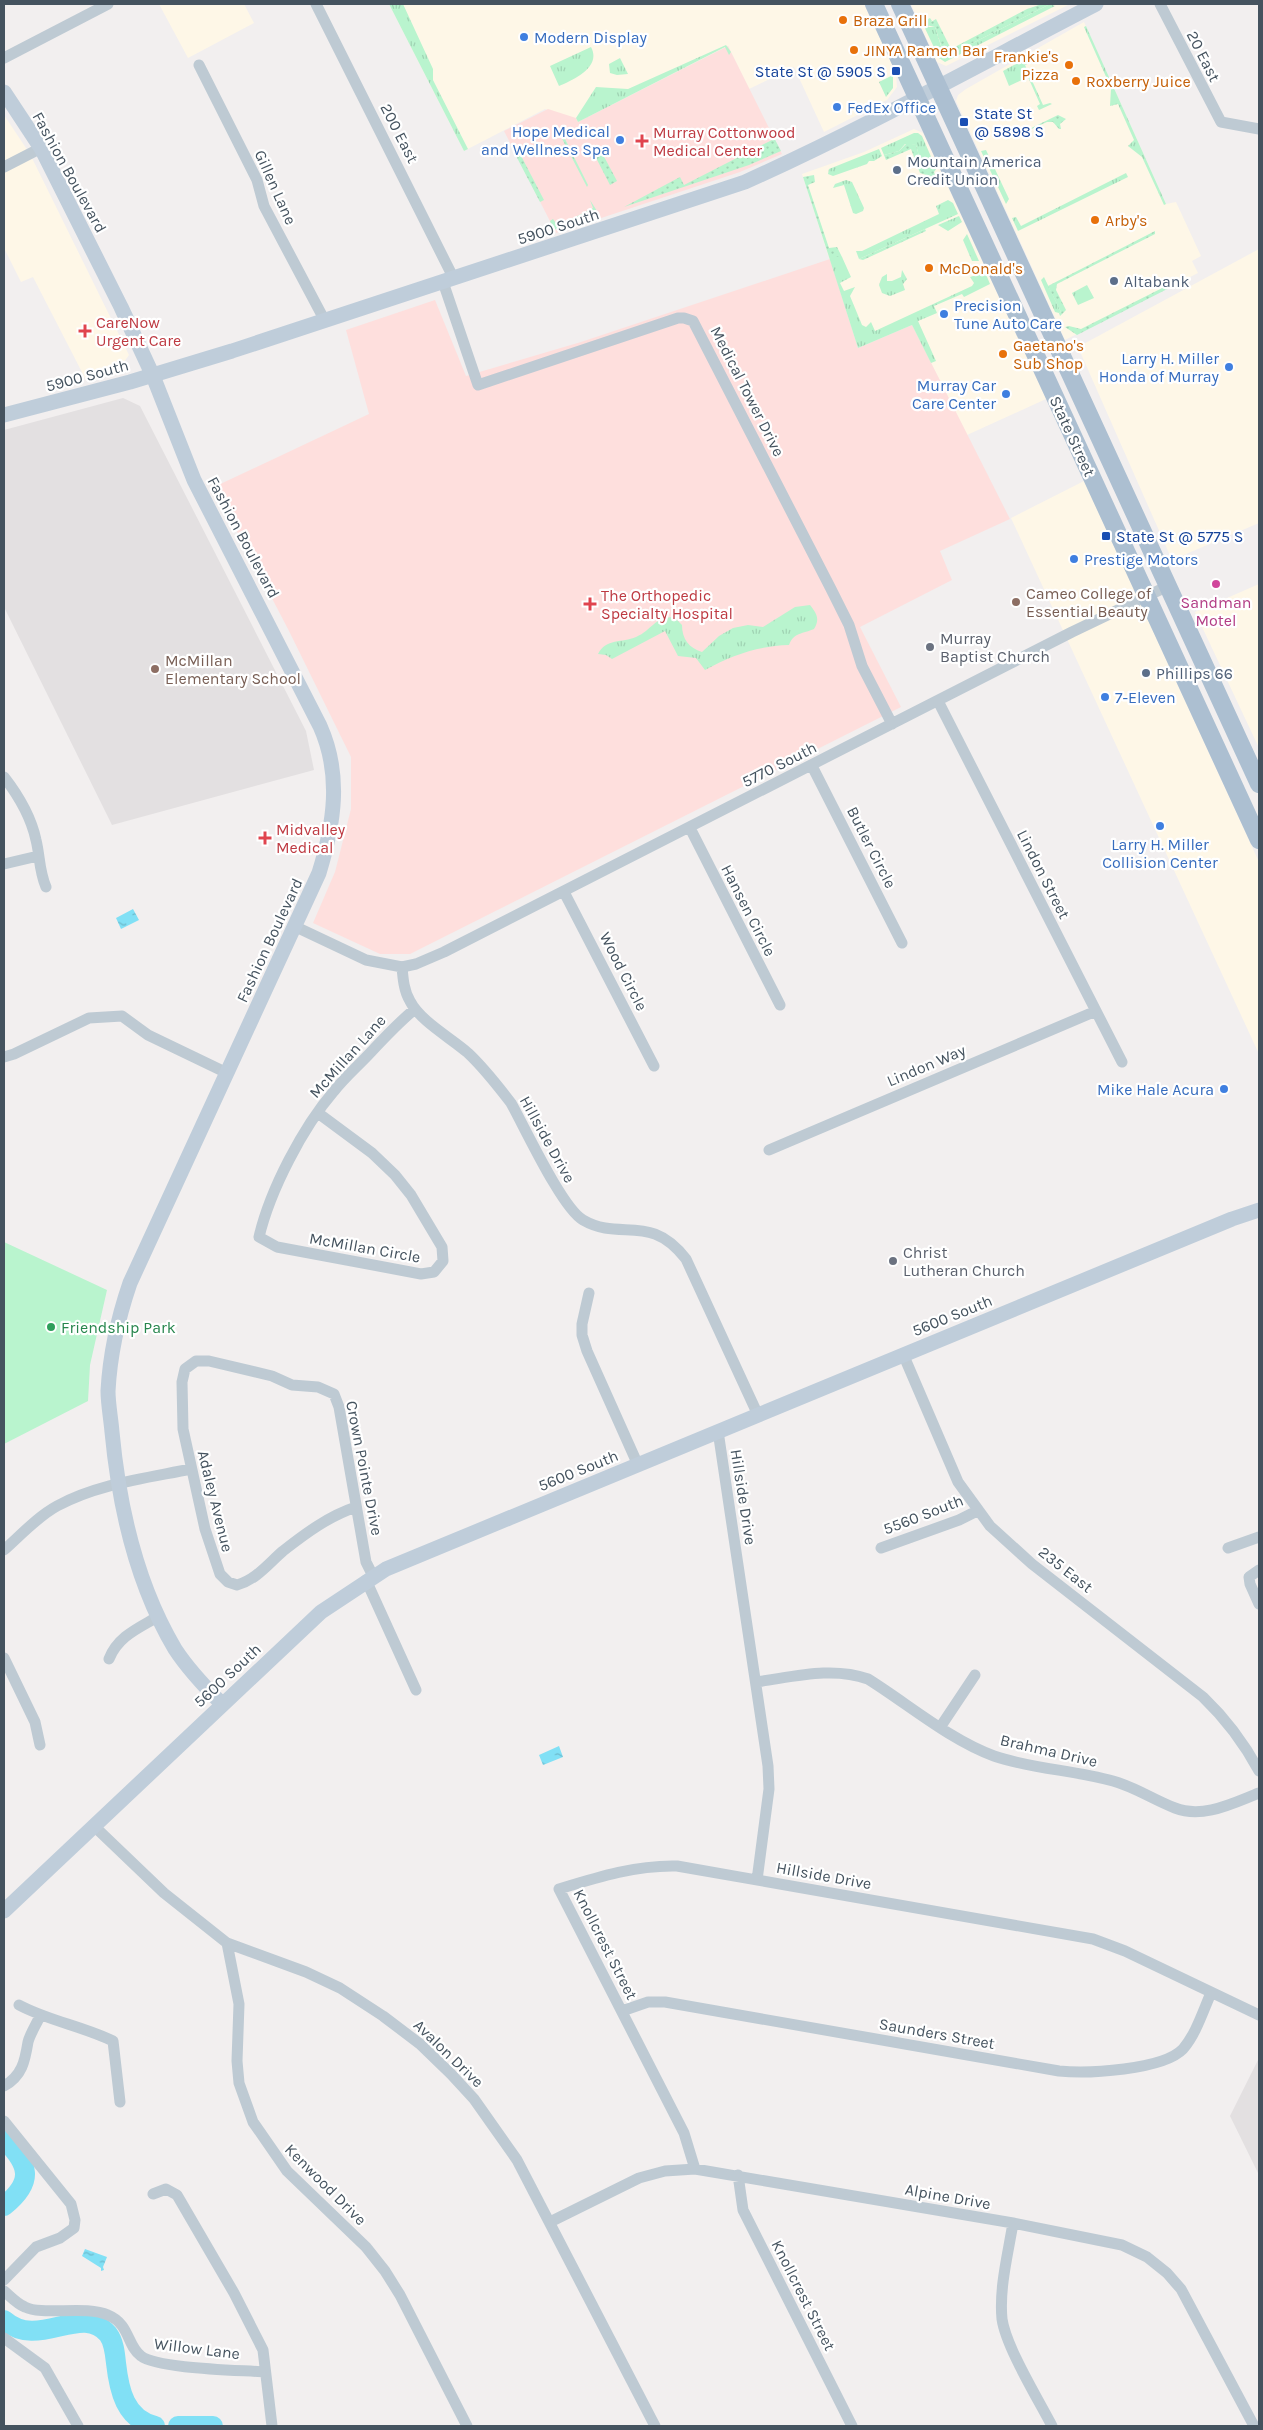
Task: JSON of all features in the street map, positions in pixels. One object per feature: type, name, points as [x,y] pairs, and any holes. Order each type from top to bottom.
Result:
[{"type":"main road","name":"State Street","points":[[874,4],[1259,840]]},
{"type":"main road","name":"State Street","points":[[900,4],[1259,784]]},
{"type":"street","points":[[4,58],[108,4]]},
{"type":"street","name":"200 East","points":[[316,4],[448,280]]},
{"type":"street","name":"5900 South","points":[[4,415],[153,376],[745,182],[794,160],[917,98],[1096,4]]},
{"type":"street","name":"20 East","points":[[1160,4],[1221,122],[1259,129]]},
{"type":"street","name":"Gillen Lane","points":[[200,65],[256,180],[268,214],[325,321]]},
{"type":"street","name":"Fashion Boulevard","points":[[4,92],[41,148],[153,376],[194,480],[307,698],[329,748],[334,784],[331,829],[319,873],[130,1283],[121,1310],[112,1351],[108,1393],[118,1484],[140,1569],[172,1642],[187,1665],[222,1704]]},
{"type":"street","points":[[4,167],[41,148]]},
{"type":"street","name":"Medical Tower Drive","points":[[448,280],[478,385],[678,318],[684,318],[693,322],[831,589],[849,626],[862,666],[892,724]]},
{"type":"street","name":"5770 South","points":[[402,967],[416,964],[444,952],[1168,586]]},
{"type":"street","name":"Lindon Street","points":[[938,701],[1122,1062]]},
{"type":"street","name":"Butler Circle","points":[[812,766],[902,943]]},
{"type":"street","points":[[4,777],[19,799],[29,819],[37,842],[40,874],[46,887]]},
{"type":"street","name":"Hansen Circle","points":[[690,828],[780,1005]]},
{"type":"street","points":[[4,864],[38,856]]},
{"type":"street","name":"Wood Circle","points":[[564,892],[654,1066]]},
{"type":"street","points":[[294,926],[366,960],[402,967]]},
{"type":"street","name":"Hillside Drive","points":[[402,967],[407,994],[415,1009],[468,1053],[499,1088],[511,1104],[572,1211],[592,1224],[648,1231],[675,1245],[686,1259],[758,1415]]},
{"type":"street","name":"McMillan Lane","points":[[259,1237],[264,1217],[300,1138],[333,1091],[415,1009]]},
{"type":"street","name":"Lindon Way","points":[[769,1150],[1096,1011]]},
{"type":"street","points":[[4,1057],[89,1018],[122,1016],[148,1035],[228,1073]]},
{"type":"street","name":"McMillan Circle","points":[[259,1237],[277,1247],[422,1274],[434,1272],[443,1261],[442,1248],[412,1195],[395,1174],[372,1153],[318,1113]]},
{"type":"street","name":"5600 South","points":[[4,1911],[321,1612],[370,1578],[400,1562],[1232,1219],[1259,1210]]},
{"type":"street","points":[[589,1293],[582,1335],[587,1351],[638,1465]]},
{"type":"street","name":"235 East","points":[[903,1354],[948,1462],[977,1511],[1008,1544],[1203,1697],[1223,1716],[1238,1735],[1259,1771]]},
{"type":"street","name":"Crown Pointe Drive","points":[[190,1363],[209,1361],[272,1376],[292,1385],[318,1387],[334,1394],[339,1407],[370,1578],[416,1690]]},
{"type":"street","name":"Adaley Avenue","points":[[190,1363],[183,1373],[181,1405],[183,1429],[209,1547],[220,1574],[228,1582],[237,1585],[251,1579],[310,1531],[330,1518],[356,1507]]},
{"type":"street","name":"Hillside Drive","points":[[718,1431],[756,1682],[769,1789],[757,1880],[1093,1939],[1124,1950],[1259,2015]]},
{"type":"street","points":[[4,1550],[56,1507],[70,1500],[118,1484],[191,1468]]},
{"type":"street","name":"5560 South","points":[[881,1548],[959,1520],[977,1511]]},
{"type":"street","points":[[1228,1548],[1259,1537]]},
{"type":"street","points":[[1259,1570],[1249,1577],[1259,1604]]},
{"type":"street","points":[[109,1659],[113,1648],[122,1638],[159,1616]]},
{"type":"street","points":[[4,1658],[35,1722],[40,1745]]},
{"type":"street","name":"Brahma Drive","points":[[756,1682],[835,1671],[854,1674],[868,1679],[970,1745],[995,1756],[1022,1764],[1112,1780],[1130,1786],[1176,1809],[1194,1812],[1209,1811],[1259,1793]]},
{"type":"street","points":[[941,1726],[975,1675]]},
{"type":"street","name":"Avalon Drive","points":[[94,1826],[164,1893],[228,1943],[298,1969],[340,1988],[383,2016],[420,2044],[452,2074],[498,2130],[517,2160],[655,2426]]},
{"type":"street","name":"Knollcrest Street","points":[[695,2169],[684,2133],[560,1889],[608,1874],[653,1865],[677,1866],[757,1880]]},
{"type":"street","name":"Kenwood Drive","points":[[228,1943],[239,2004],[237,2061],[239,2083],[253,2122],[287,2171],[366,2247],[385,2271],[400,2295],[467,2426]]},
{"type":"street","name":"Saunders Street","points":[[622,2011],[648,2002],[665,2002],[1059,2071],[1096,2072],[1148,2064],[1173,2056],[1182,2050],[1190,2040],[1211,1993]]},
{"type":"street","points":[[19,2005],[40,2016],[90,2030],[113,2041],[120,2102]]},
{"type":"street","points":[[4,2086],[17,2076],[23,2067],[28,2042],[40,2016]]},
{"type":"street","points":[[4,2121],[71,2204],[75,2220],[74,2228],[60,2238],[36,2247],[4,2280]]},
{"type":"street","name":"Alpine Drive","points":[[550,2222],[639,2178],[666,2171],[695,2169],[1122,2245],[1147,2257],[1167,2273],[1181,2289],[1195,2312],[1254,2426]]},
{"type":"street","name":"Knollcrest Street","points":[[738,2176],[743,2210],[852,2426]]},
{"type":"street","name":"Willow Lane","points":[[153,2194],[166,2189],[177,2195],[234,2293],[263,2350],[272,2426]]},
{"type":"street","points":[[1012,2224],[1002,2299],[1002,2320],[1013,2349],[1052,2426]]},
{"type":"street","name":"Willow Lane","points":[[4,2291],[26,2308],[108,2314],[123,2326],[140,2356],[150,2360],[210,2369],[265,2372]]},
{"type":"street","points":[[4,2338],[45,2368],[78,2426]]},
{"type":"shaded area","points":[[159,4],[244,4],[254,23],[188,58]]},
{"type":"shaded area","points":[[389,4],[864,4],[896,73],[897,87],[887,100],[824,132],[794,67],[749,89],[728,46],[578,122],[545,109],[464,151]]},
{"type":"shaded area","points":[[911,4],[1070,4],[946,66],[937,62]]},
{"type":"shaded area","points":[[1084,22],[1166,204],[1176,202],[1201,256],[1192,261],[1198,273],[1065,340],[956,101],[958,95],[966,89]]},
{"type":"shaded area","name":"Murray Cottonwood Medical Center","points":[[728,46],[782,154],[740,172],[556,233],[504,131],[548,109],[576,118],[578,122]]},
{"type":"shaded area","points":[[4,115],[30,154],[129,355],[121,366],[86,380],[33,277],[21,282],[4,248]]},
{"type":"shaded area","points":[[914,129],[923,133],[1046,399],[967,435],[912,325],[858,348],[802,174],[864,152]]},
{"type":"shaded area","points":[[1259,249],[1259,523],[1172,560],[1078,347]]},
{"type":"shaded area","name":"The Orthopedic Specialty Hospital","points":[[830,259],[858,348],[912,325],[1010,519],[940,551],[952,580],[860,627],[901,707],[410,954],[380,954],[313,923],[335,872],[351,809],[351,757],[289,631],[214,487],[369,414],[346,330],[435,300],[466,376],[581,342]]},
{"type":"shaded area","name":"McMillan Elementary School","points":[[123,398],[140,406],[306,731],[314,770],[112,825],[4,607],[4,430]]},
{"type":"shaded area","points":[[1084,481],[1259,862],[1259,1054],[1011,518]]},
{"type":"shaded area","points":[[1259,584],[1259,748],[1195,612]]},
{"type":"shaded area","points":[[1259,2058],[1259,2175],[1230,2116]]},
{"type":"green space","points":[[389,4],[403,4],[433,69],[433,80],[468,149],[464,151]]},
{"type":"green space","points":[[1042,4],[1050,4],[951,54],[942,48],[935,27],[926,25],[936,19],[951,49],[1027,9]]},
{"type":"green space","points":[[1050,4],[1055,6],[945,62],[939,58],[922,22],[930,18],[932,21],[928,27],[935,27],[941,46],[946,53],[955,52]]},
{"type":"green space","points":[[1086,26],[1166,204],[1164,205],[1142,157],[1128,146],[1134,140],[1118,104],[1110,106],[1111,88],[1084,27]]},
{"type":"green space","points":[[726,45],[731,52],[729,55],[725,47],[578,122],[576,118],[596,87],[628,89]]},
{"type":"green space","points":[[591,47],[593,61],[589,67],[578,76],[559,86],[550,66]]},
{"type":"green space","points":[[1030,56],[1032,62],[1025,65],[1043,105],[1052,104],[1039,110],[1037,106],[1040,104],[1028,77],[1009,86],[1003,71]]},
{"type":"green space","points":[[620,58],[628,74],[617,75],[610,73],[609,64]]},
{"type":"green space","points":[[893,75],[893,88],[886,97],[879,82]]},
{"type":"green space","points":[[1058,115],[1066,119],[1060,124],[1061,129],[1053,122],[1047,122],[1005,141]]},
{"type":"green space","points":[[557,129],[560,129],[588,185],[587,187]]},
{"type":"green space","points":[[769,132],[771,132],[781,151],[749,165],[624,207],[680,177],[684,185],[772,140]]},
{"type":"green space","points":[[914,133],[922,136],[932,159],[922,159],[919,156],[916,145],[905,144],[899,151],[884,155],[881,148]]},
{"type":"green space","points":[[907,143],[916,145],[919,156],[922,159],[932,159],[937,168],[934,172],[936,178],[920,173],[911,149],[886,160],[884,155],[899,151]]},
{"type":"green space","points":[[517,148],[544,200],[540,202],[513,150]]},
{"type":"green space","points":[[600,149],[617,181],[610,185],[593,152]]},
{"type":"green space","points":[[879,149],[882,156],[874,161],[869,161],[867,164],[833,176],[828,174],[829,169]]},
{"type":"green space","points":[[986,150],[1009,199],[1006,204],[981,151]]},
{"type":"green space","points":[[1126,173],[1128,177],[1018,231],[1012,218],[1016,217],[1021,226]]},
{"type":"green space","points":[[814,175],[815,182],[808,185],[829,248],[837,247],[842,257],[829,257],[803,177]]},
{"type":"green space","points":[[846,180],[852,182],[864,208],[863,211],[856,214],[853,213],[844,185],[833,188],[835,184]]},
{"type":"green space","points":[[590,200],[597,211],[596,215],[554,230],[550,221],[553,219],[558,226],[593,208]]},
{"type":"green space","points":[[948,200],[953,203],[958,214],[859,259],[856,251],[862,251],[939,214],[936,206]]},
{"type":"green space","points":[[959,216],[962,222],[948,231],[938,225]]},
{"type":"green space","points":[[925,229],[926,231],[863,260],[859,259]]},
{"type":"green space","points":[[1155,231],[1155,234],[1057,284],[1056,290],[1066,310],[1060,316],[1059,313],[1061,312],[1048,286]]},
{"type":"green space","points":[[967,234],[979,261],[972,261],[963,240]]},
{"type":"green space","points":[[829,257],[842,257],[851,277],[840,283],[844,291],[855,287],[850,296],[862,325],[866,327],[871,322],[875,331],[972,286],[974,283],[970,277],[985,272],[990,284],[964,297],[962,294],[934,306],[937,313],[918,321],[936,361],[931,363],[912,325],[858,348]]},
{"type":"green space","points":[[902,270],[907,279],[903,284],[905,290],[890,296],[882,293],[879,285],[882,277],[887,274],[887,281],[892,281],[901,277]]},
{"type":"green space","points":[[1044,277],[1061,312],[1059,313],[1055,312],[1041,280]]},
{"type":"green space","points":[[1178,280],[1181,282],[1077,335],[1065,327],[1081,329]]},
{"type":"green space","points":[[1087,285],[1094,298],[1078,305],[1072,293]]},
{"type":"green space","points":[[810,605],[817,617],[814,629],[799,634],[793,638],[789,645],[767,647],[746,652],[705,670],[696,658],[678,656],[665,631],[612,659],[606,655],[598,654],[605,645],[636,637],[657,621],[674,617],[682,625],[683,635],[687,642],[693,648],[702,652],[719,636],[733,628],[748,625],[763,627],[795,607]]},
{"type":"green space","name":"Friendship Park","points":[[4,1242],[107,1290],[90,1365],[88,1401],[4,1444]]},
{"type":"water","points":[[133,909],[139,920],[121,929],[116,918]]},
{"type":"water","points":[[559,1746],[563,1757],[543,1765],[539,1755]]},
{"type":"water","points":[[85,2249],[107,2257],[103,2267],[104,2270],[101,2271],[101,2268],[82,2256]]},
{"type":"waterway","points":[[4,2139],[19,2157],[25,2173],[20,2189],[4,2206]]},
{"type":"waterway","points":[[4,2320],[17,2328],[31,2331],[72,2324],[85,2323],[97,2325],[112,2340],[119,2383],[125,2402],[137,2417],[155,2426]]},
{"type":"waterway","points":[[178,2426],[213,2426]]},
{"type":"place","name":"Braza Grill","points":[[843,20]]},
{"type":"place","name":"Modern Display","points":[[524,37]]},
{"type":"place","name":"JINYA Ramen Bar","points":[[854,50]]},
{"type":"place","name":"Frankie's Pizza","points":[[1069,65]]},
{"type":"place","name":"State St @ 5905 S","points":[[896,71]]},
{"type":"place","name":"Roxberry Juice","points":[[1076,81]]},
{"type":"place","name":"FedEx Office","points":[[837,107]]},
{"type":"place","name":"State St @ 5898 S","points":[[964,122]]},
{"type":"place","name":"Hope Medical and Wellness Spa","points":[[620,140]]},
{"type":"place","name":"Murray Cottonwood Medical Center","points":[[642,141]]},
{"type":"place","name":"Mountain America Credit Union","points":[[897,170]]},
{"type":"place","name":"Arby's","points":[[1095,220]]},
{"type":"place","name":"McDonald's","points":[[929,268]]},
{"type":"place","name":"Altabank","points":[[1114,281]]},
{"type":"place","name":"Precision Tune Auto Care","points":[[944,314]]},
{"type":"place","name":"CareNow Urgent Care","points":[[85,331]]},
{"type":"place","name":"Gaetano's Sub Shop","points":[[1003,354]]},
{"type":"place","name":"Larry H. Miller Honda of Murray","points":[[1229,367]]},
{"type":"place","name":"Murray Car Care Center","points":[[1006,394]]},
{"type":"place","name":"State St @ 5775 S","points":[[1106,536]]},
{"type":"place","name":"Prestige Motors","points":[[1074,559]]},
{"type":"place","name":"Sandman Motel","points":[[1216,584]]},
{"type":"place","name":"Cameo College of Essential Beauty","points":[[1016,602]]},
{"type":"place","name":"The Orthopedic Specialty Hospital","points":[[590,604]]},
{"type":"place","name":"Murray Baptist Church","points":[[930,647]]},
{"type":"place","name":"McMillan Elementary School","points":[[155,669]]},
{"type":"place","name":"Phillips 66","points":[[1146,673]]},
{"type":"place","name":"7-Eleven","points":[[1105,697]]},
{"type":"place","name":"Larry H. Miller Collision Center","points":[[1160,826]]},
{"type":"place","name":"Midvalley Medical","points":[[265,838]]},
{"type":"place","name":"Mike Hale Acura","points":[[1224,1089]]},
{"type":"place","name":"Christ Lutheran Church","points":[[893,1261]]},
{"type":"place","name":"Friendship Park","points":[[51,1327]]}]
